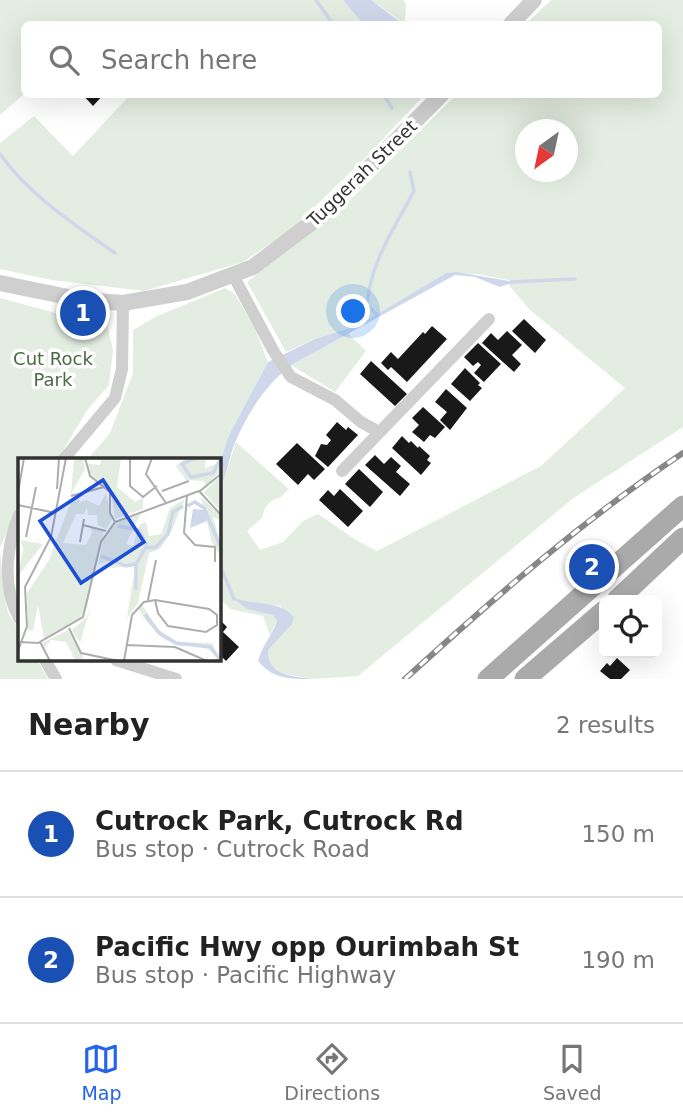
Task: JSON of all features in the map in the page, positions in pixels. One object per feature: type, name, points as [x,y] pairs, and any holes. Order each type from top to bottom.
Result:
[{"type":"main road","points":[[488,679],[683,506]]},
{"type":"main road","points":[[622,595],[683,538]]},
{"type":"main road","points":[[535,676],[599,616]]},
{"type":"street","points":[[514,21],[534,0]]},
{"type":"street","name":"Tuggerah Street","points":[[0,283],[83,300],[122,303],[168,297],[253,267],[323,214],[438,98]]},
{"type":"street","points":[[233,275],[274,352],[291,377],[335,400],[361,422],[379,432]]},
{"type":"street","points":[[65,458],[115,398],[122,369],[122,303]]},
{"type":"street","points":[[342,471],[489,320]]},
{"type":"street","points":[[18,518],[9,547],[8,584],[11,603],[18,616]]},
{"type":"street","points":[[520,651],[535,676]]},
{"type":"street","points":[[46,662],[56,679]]},
{"type":"street","points":[[122,662],[176,679]]},
{"type":"green space","points":[[0,0],[343,0],[360,21],[21,21],[21,97],[0,115]]},
{"type":"green space","points":[[371,0],[403,0],[406,4],[405,21],[401,21]]},
{"type":"green space","points":[[551,0],[683,0],[683,427],[575,497],[358,676],[313,679],[279,673],[271,665],[268,650],[279,637],[281,606],[241,601],[274,615],[277,620],[270,635],[263,616],[230,609],[220,599],[220,487],[236,442],[289,489],[281,497],[271,501],[262,518],[247,531],[260,550],[283,542],[303,521],[318,514],[377,551],[541,466],[625,388],[530,310],[508,284],[512,281],[477,274],[446,273],[359,325],[315,339],[286,352],[247,282],[342,208],[453,98],[662,98],[662,21],[529,21]]},
{"type":"green space","points":[[127,98],[421,98],[369,154],[293,228],[243,262],[144,291],[51,280],[0,269],[0,143],[34,116],[73,156]]},
{"type":"green space","points":[[225,288],[235,294],[255,329],[268,362],[229,435],[220,462],[220,458],[89,458],[110,433],[133,373],[133,330],[155,317]]},
{"type":"green space","name":"Cut Rock Park","points":[[0,298],[108,327],[113,351],[109,385],[88,409],[59,457],[18,458],[18,506],[0,548]]},
{"type":"green space","points":[[348,333],[366,351],[335,392],[291,365]]},
{"type":"green space","points":[[0,548],[8,613],[18,628],[18,662],[38,662],[48,679],[0,679]]},
{"type":"water","points":[[343,0],[371,0],[399,21],[360,21]]},
{"type":"water","points":[[457,272],[514,282],[500,287],[475,277],[455,275],[293,364],[265,391],[250,413],[233,448],[220,487],[220,462],[229,435],[268,362],[315,339],[359,325],[446,273]]},
{"type":"water","points":[[233,598],[274,605],[294,617],[292,624],[268,650],[269,659],[277,670],[283,673],[313,679],[275,675],[258,661],[277,620],[273,615],[247,609]]},
{"type":"building","points":[[86,98],[100,98],[93,106]]},
{"type":"building","points":[[524,319],[546,340],[535,353],[512,331]]},
{"type":"building","points":[[432,326],[447,339],[407,382],[391,367],[388,370],[381,363],[391,352],[398,359]]},
{"type":"building","points":[[507,331],[522,345],[512,355],[521,364],[514,372],[482,343],[491,333],[498,340]]},
{"type":"building","points":[[478,343],[501,364],[484,382],[474,373],[481,365],[478,362],[473,366],[464,357]]},
{"type":"building","points":[[371,361],[407,394],[395,406],[360,374]]},
{"type":"building","points":[[465,368],[482,388],[470,401],[451,384]]},
{"type":"building","points":[[446,389],[467,408],[450,430],[440,420],[447,412],[435,402]]},
{"type":"building","points":[[423,407],[445,427],[435,438],[430,435],[424,442],[412,432],[419,425],[412,418]]},
{"type":"building","points":[[337,422],[358,435],[328,467],[315,456],[321,444],[327,445],[331,440],[326,435]]},
{"type":"building","points":[[402,436],[430,456],[427,460],[431,463],[421,475],[392,448]]},
{"type":"building","points":[[297,443],[325,469],[314,480],[308,474],[298,485],[276,464]]},
{"type":"building","points":[[375,455],[384,464],[391,457],[401,466],[396,472],[410,484],[400,496],[365,465]]},
{"type":"building","points":[[359,469],[383,492],[370,507],[345,484]]},
{"type":"building","points":[[340,489],[363,511],[348,527],[319,500],[328,490],[334,496]]},
{"type":"building","points":[[220,620],[227,627],[223,632],[239,647],[226,661],[221,656]]},
{"type":"building","points":[[617,658],[630,670],[621,679],[610,679],[600,671],[607,663],[610,666]]},
{"type":"waterway","points":[[316,0],[331,21]]},
{"type":"waterway","points":[[386,98],[392,108]]},
{"type":"waterway","points":[[0,154],[39,196],[115,253]]},
{"type":"waterway","points":[[377,315],[367,305],[369,290],[384,246],[414,191],[410,172]]},
{"type":"waterway","points":[[511,282],[575,279]]},
{"type":"waterway","points":[[220,565],[234,599]]},
{"type":"railway","points":[[405,679],[540,561],[610,505],[683,453]]},
{"type":"place","name":"Cutrock Park, Cutrock Rd","points":[[83,313]]},
{"type":"place","name":"Pacific Hwy opp Ourimbah St","points":[[592,567]]}]
